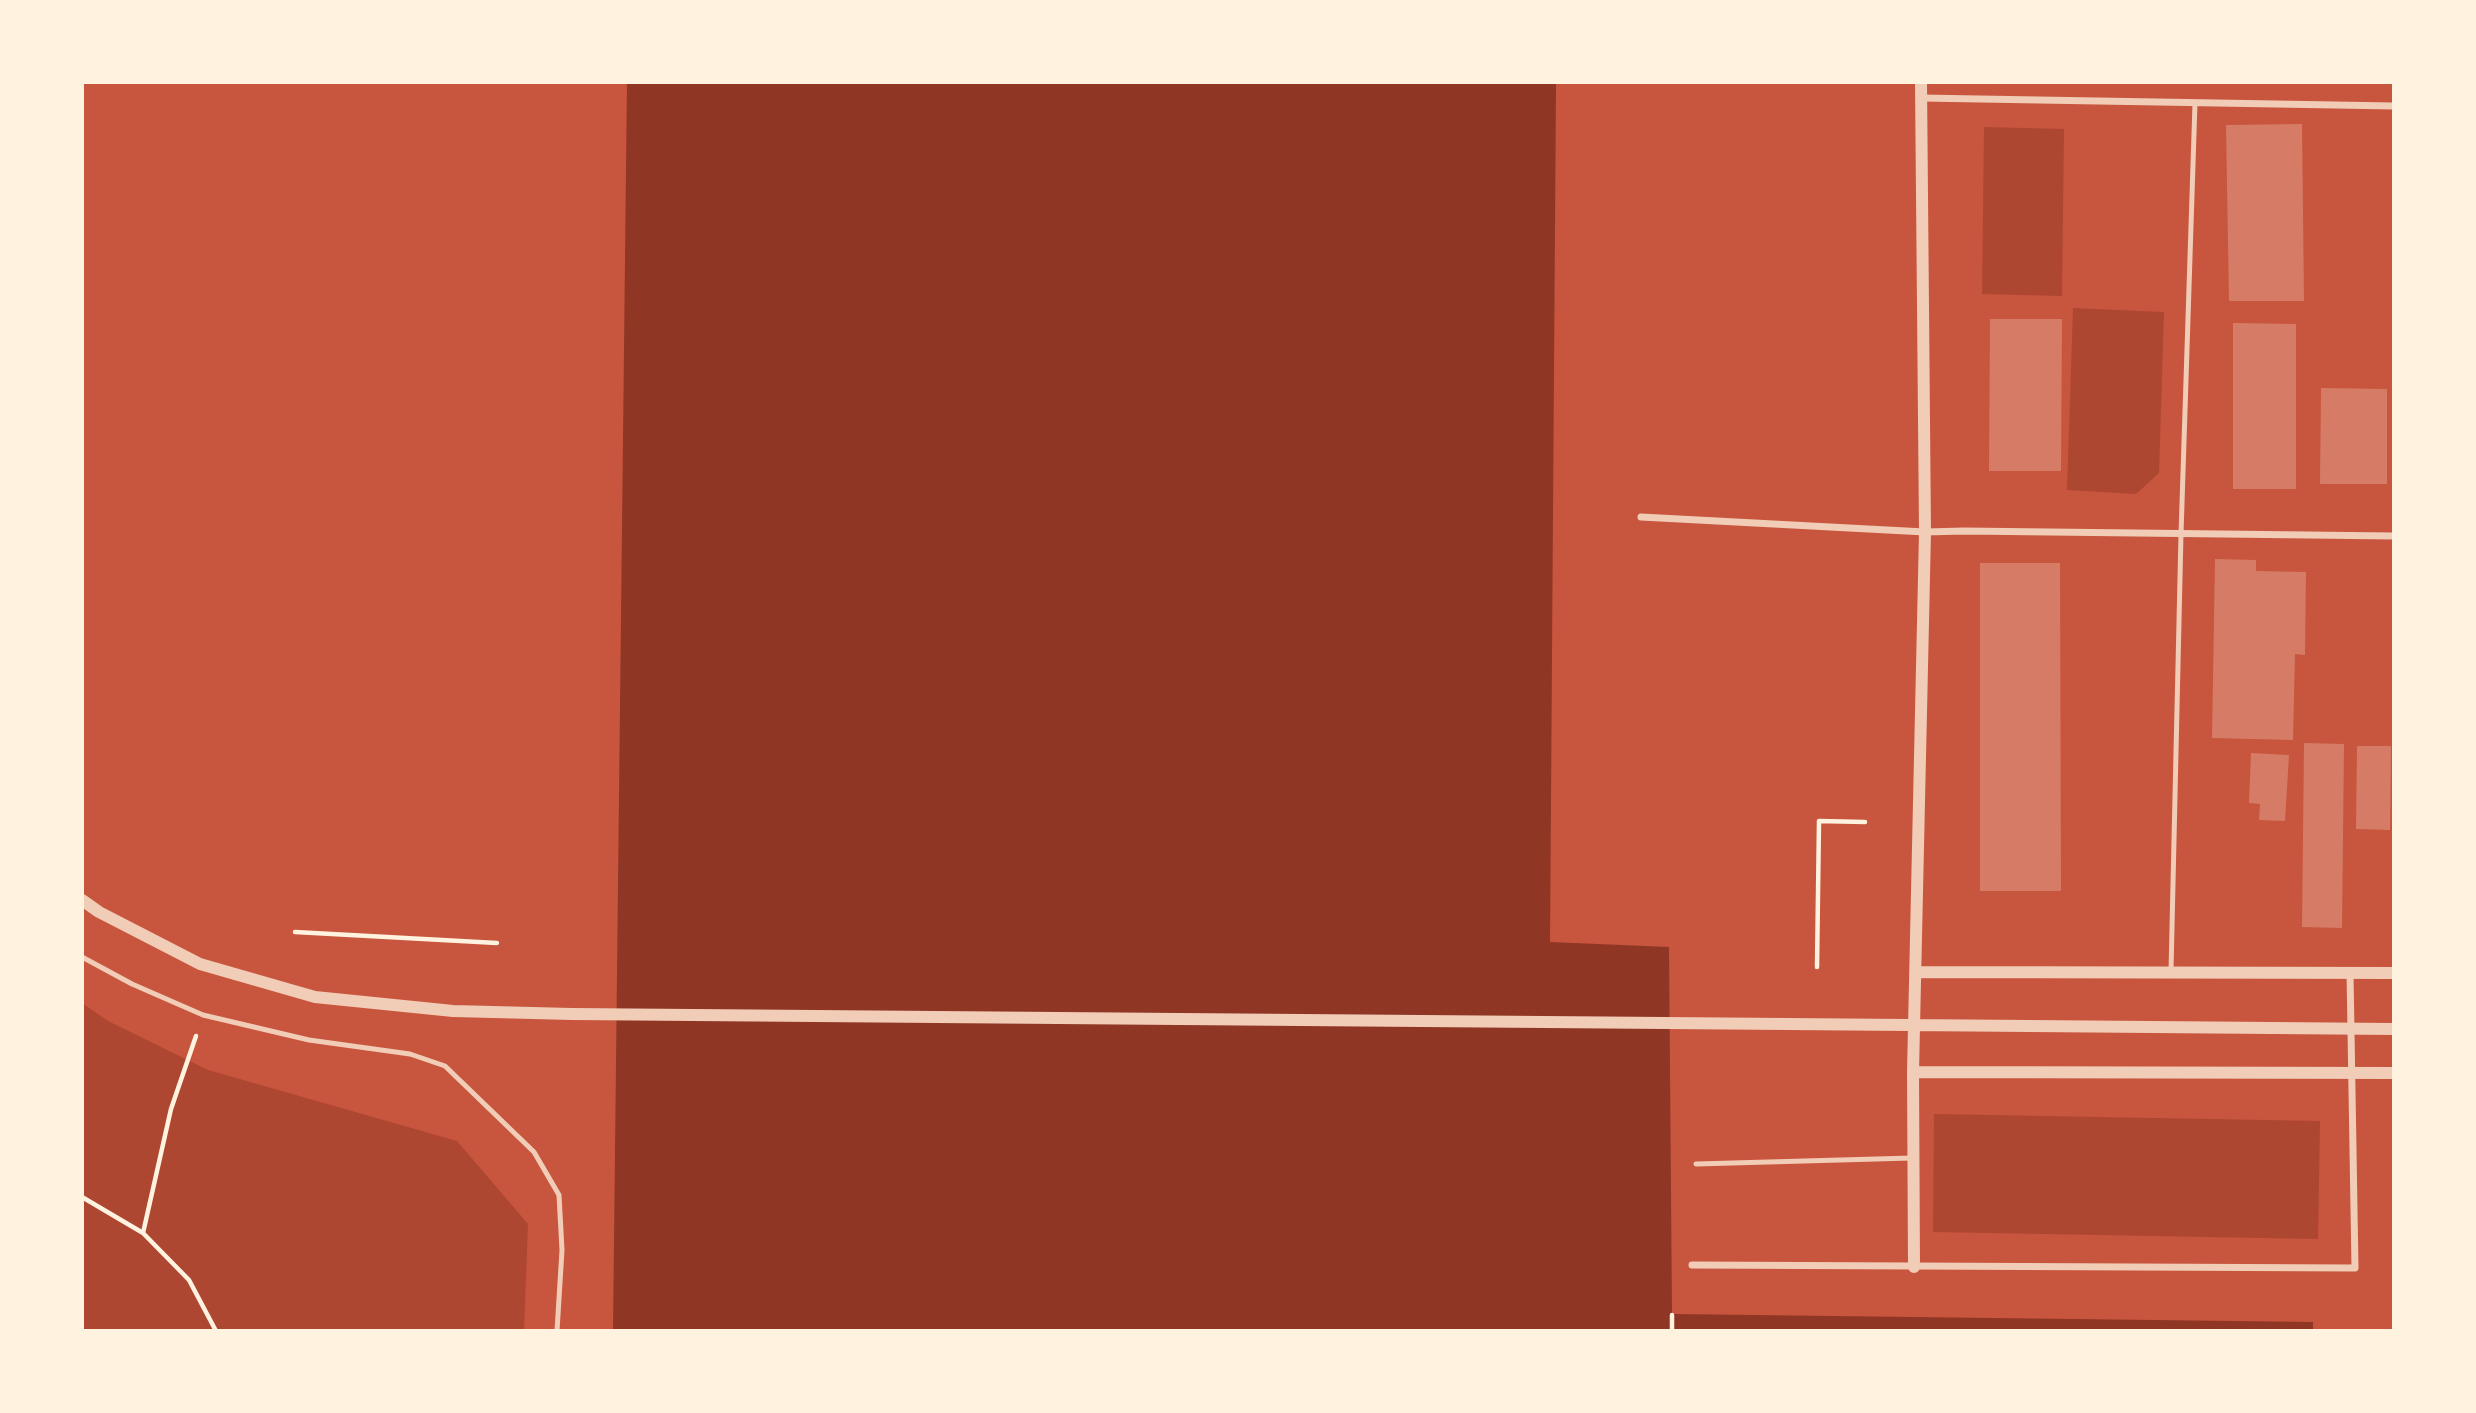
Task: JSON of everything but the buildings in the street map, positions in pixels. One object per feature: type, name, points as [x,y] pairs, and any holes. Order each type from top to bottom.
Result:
[{"type":"street","points":[[1914,1266],[1913,1072],[1925,532],[1921,82]]},
{"type":"street","points":[[1921,98],[2394,106]]},
{"type":"street","points":[[1641,517],[1925,532],[2394,536]]},
{"type":"street","points":[[82,900],[99,912],[200,964],[213,968],[315,998],[453,1011],[2394,1029]]},
{"type":"street","points":[[1916,972],[2394,973]]},
{"type":"street","points":[[1692,1265],[2355,1268],[2350,972]]},
{"type":"street","points":[[1913,1072],[2394,1073]]},
{"type":"lane","points":[[2171,972],[2195,103]]},
{"type":"lane","points":[[82,957],[132,984],[204,1015],[309,1040],[410,1054],[445,1066],[534,1152],[559,1195],[562,1250],[557,1331]]},
{"type":"lane","points":[[1696,1164],[1915,1158]]},
{"type":"path","points":[[1817,967],[1819,821],[1865,822]]},
{"type":"path","points":[[295,932],[498,943]]},
{"type":"path","points":[[143,1233],[172,1110],[204,1015]]},
{"type":"path","points":[[82,1198],[143,1233],[188,1280],[216,1331]]},
{"type":"path","points":[[1672,1315],[1672,1331]]},
{"type":"shaded area","points":[[627,82],[1556,82],[1550,942],[1669,947],[1672,1314],[2313,1322],[2313,1331],[613,1331]]},
{"type":"shaded area","points":[[1984,127],[2064,129],[2062,296],[1982,294]]},
{"type":"shaded area","points":[[2073,308],[2164,312],[2159,473],[2136,494],[2067,490]]},
{"type":"shaded area","points":[[82,1003],[108,1021],[208,1070],[457,1141],[528,1224],[524,1331],[82,1331]]},
{"type":"shaded area","points":[[1934,1114],[2320,1121],[2318,1239],[1933,1232]]}]
